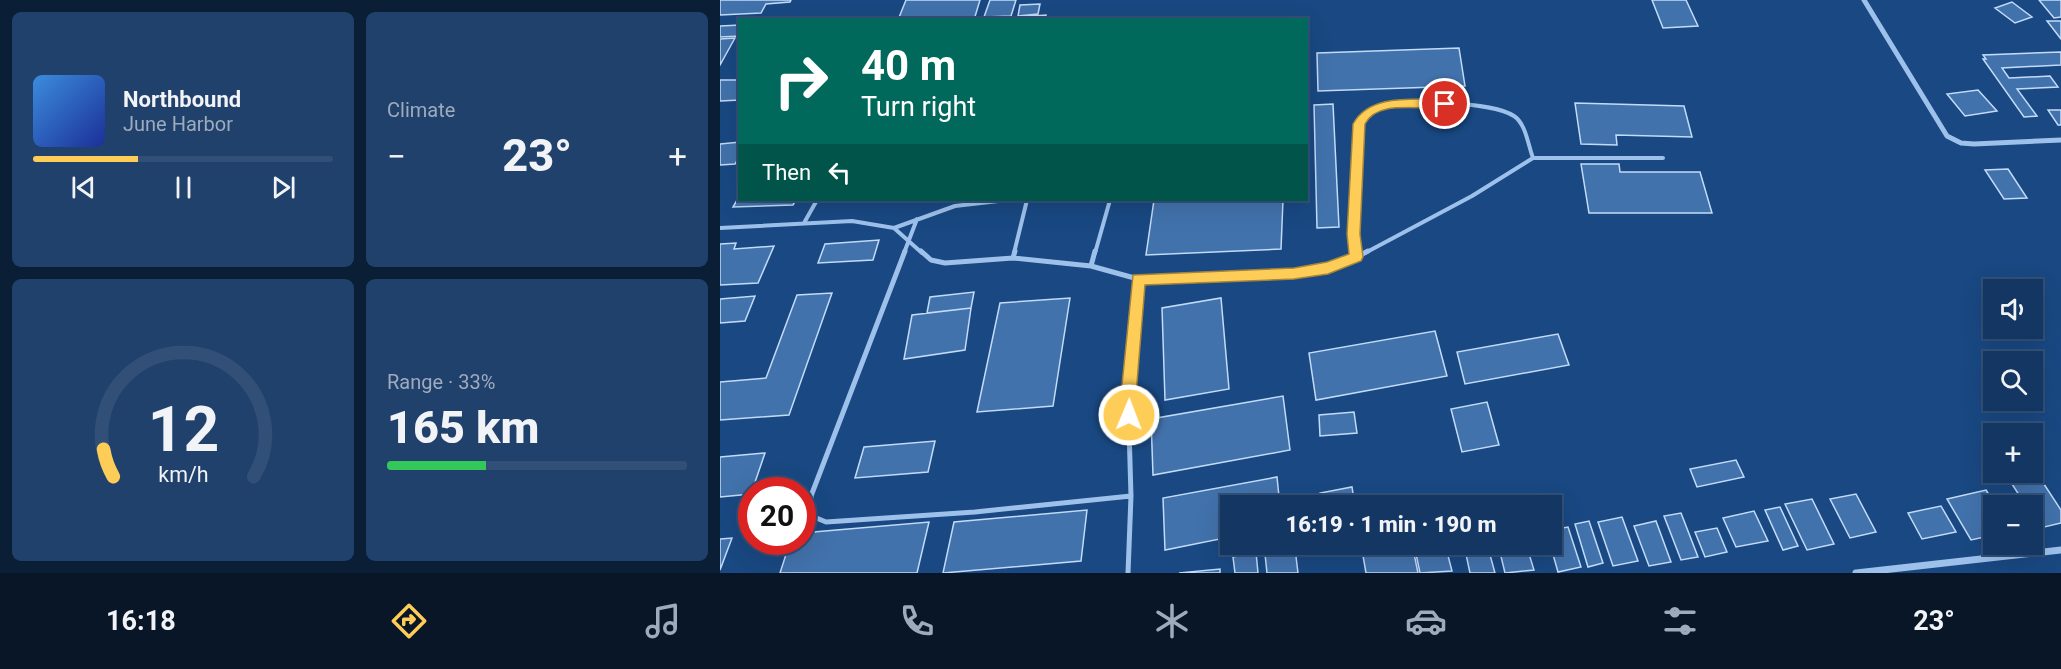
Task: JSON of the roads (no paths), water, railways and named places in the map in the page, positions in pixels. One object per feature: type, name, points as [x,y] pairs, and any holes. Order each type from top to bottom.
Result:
[{"type":"street","points":[[1864,0],[1947,136],[1961,144],[2061,140]]},
{"type":"street","points":[[1856,573],[2061,550]]},
{"type":"lane","points":[[1356,257],[1353,234],[1359,124],[1364,115],[1374,109],[1388,105],[1445,104],[1472,105],[1497,110],[1514,116],[1533,158]]},
{"type":"lane","points":[[894,228],[931,260],[945,263],[1013,258],[1091,266],[1138,279],[1294,273],[1328,268],[1356,257],[1472,196],[1533,158],[1663,158]]},
{"type":"lane","points":[[804,223],[816,201]]},
{"type":"lane","points":[[720,228],[852,221],[894,228],[955,206],[998,201]]},
{"type":"lane","points":[[1013,258],[1027,201]]},
{"type":"lane","points":[[1091,266],[1110,201]]},
{"type":"lane","points":[[917,219],[811,496],[814,517],[826,522],[964,513],[1131,496]]},
{"type":"lane","points":[[1128,573],[1131,496],[1128,395],[1138,279]]}]
